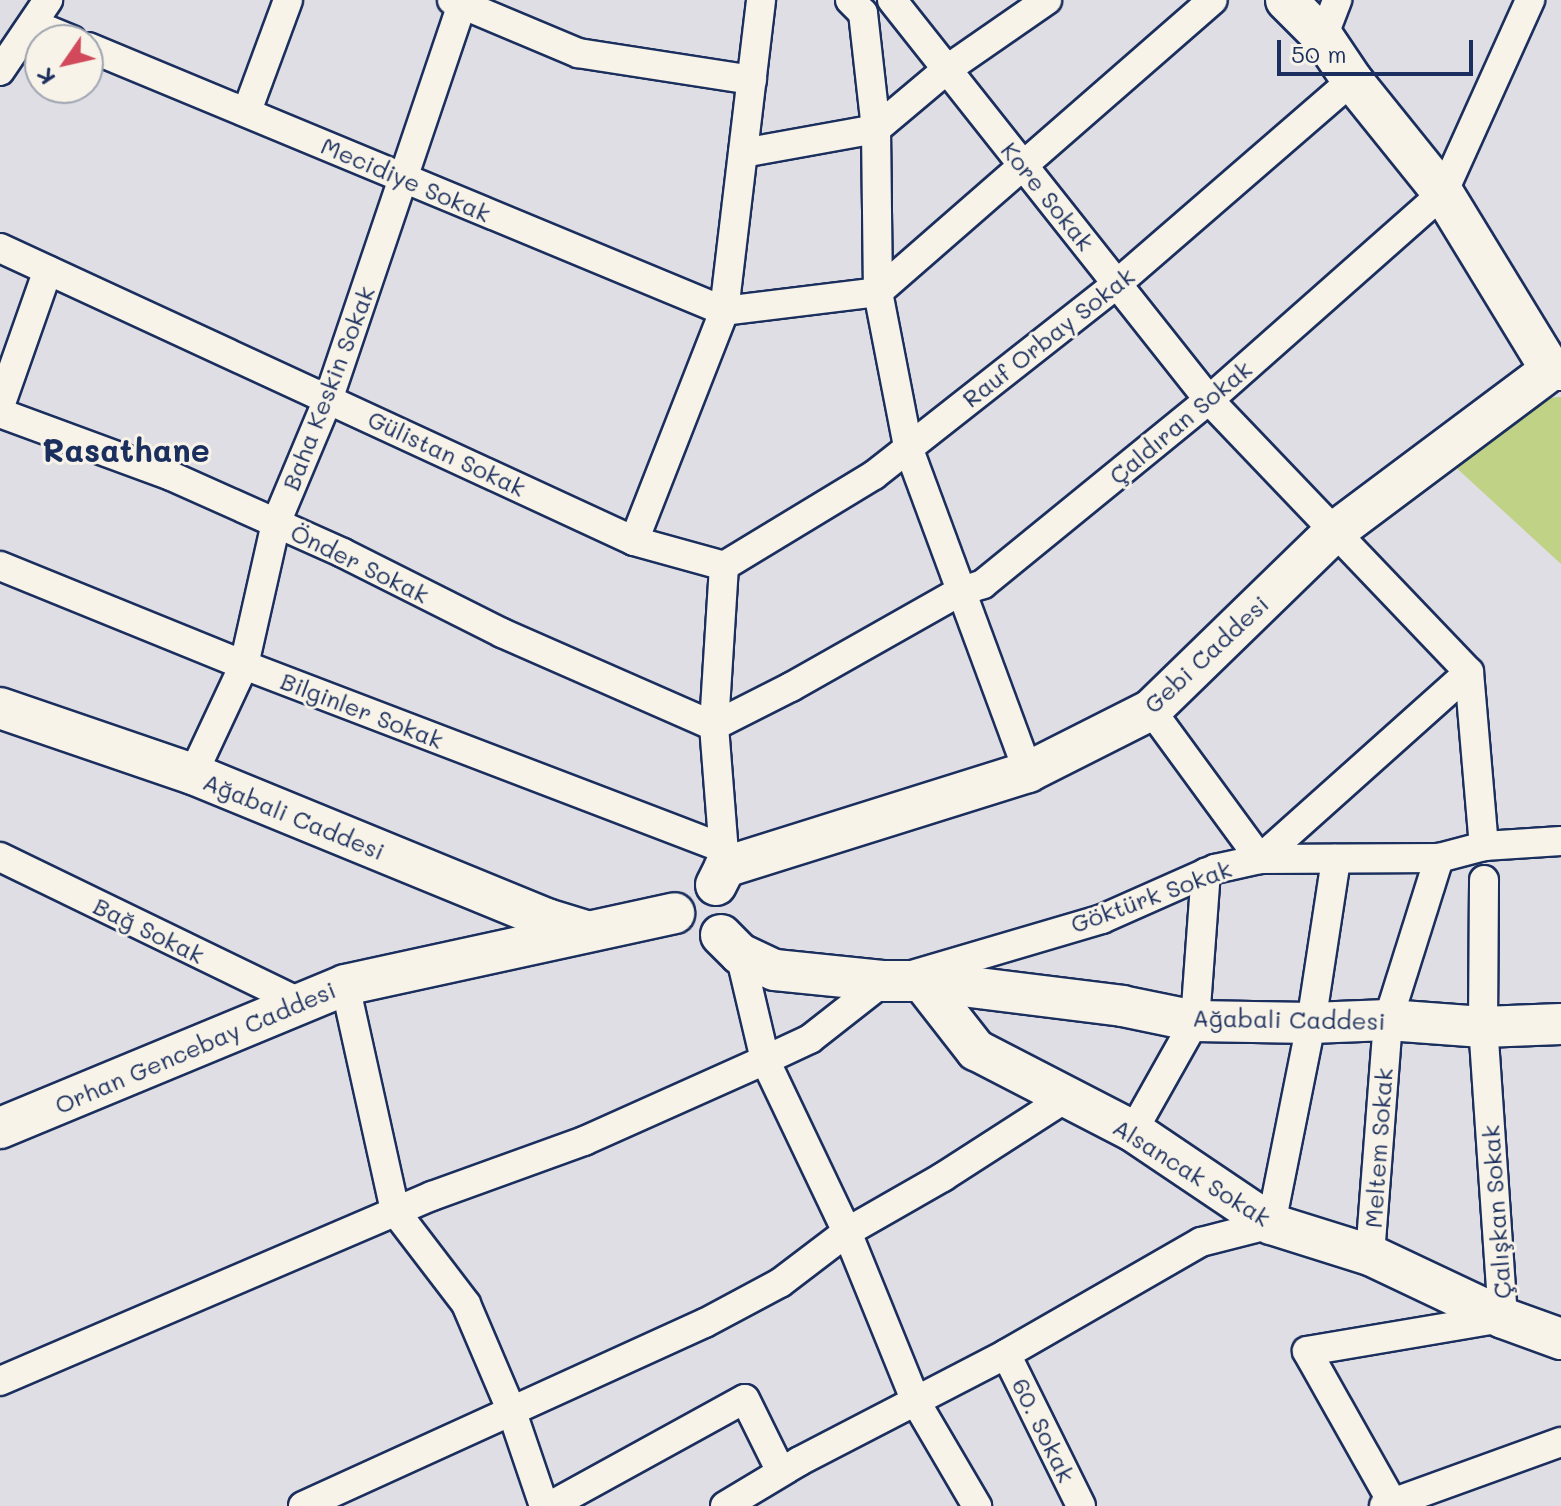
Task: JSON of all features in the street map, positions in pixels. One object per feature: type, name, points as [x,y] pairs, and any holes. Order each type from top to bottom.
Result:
[{"type":"main road","points":[[1286,0],[1323,37],[1352,80],[1443,193],[1558,364]]},
{"type":"main road","name":"Gebi Caddesi","points":[[674,913],[677,898],[687,887],[701,882],[722,867],[1028,772],[1151,710],[1333,533],[1558,364]]},
{"type":"main road","name":"Ağabali Caddesi","points":[[0,708],[193,774],[547,919],[586,931]]},
{"type":"main road","points":[[722,867],[730,899],[730,944]]},
{"type":"main road","name":"Ağabali Caddesi","points":[[674,913],[679,928],[691,938],[730,944],[775,970],[1122,1006],[1195,1021],[1311,1023],[1388,1020],[1483,1027],[1561,1024]]},
{"type":"main road","name":"Orhan Gencebay Caddesi","points":[[0,1128],[345,985],[674,913]]},
{"type":"main road","name":"Alsancak Sokak","points":[[887,980],[976,1050],[1133,1131],[1271,1224],[1370,1255],[1503,1318],[1561,1339]]},
{"type":"street","points":[[33,24],[48,0]]},
{"type":"street","points":[[247,111],[288,0]]},
{"type":"street","points":[[634,541],[724,311],[761,0]]},
{"type":"street","points":[[850,0],[863,13],[876,129],[878,292],[908,447],[1028,772]]},
{"type":"street","name":"Kore Sokak","points":[[892,0],[1209,400],[1333,533]]},
{"type":"street","points":[[743,153],[876,129],[946,70],[1047,0]]},
{"type":"street","points":[[724,311],[878,292],[1026,167],[1213,0]]},
{"type":"street","points":[[1323,37],[1337,0]]},
{"type":"street","name":"Çaldıran Sokak","points":[[714,726],[791,687],[959,592],[983,584],[1209,400],[1443,193],[1530,0]]},
{"type":"street","points":[[459,1],[578,53],[752,80]]},
{"type":"street","name":"Baha Keskin Sokak","points":[[193,774],[244,665],[276,523],[329,397],[404,178],[459,1]]},
{"type":"street","points":[[0,71],[24,37]]},
{"type":"street","name":"Mecidiye Sokak","points":[[104,53],[724,311]]},
{"type":"street","name":"Rauf Orbay Sokak","points":[[724,566],[874,475],[1118,283],[1352,80]]},
{"type":"street","name":"Gülistan Sokak","points":[[0,248],[329,397],[634,541],[724,566]]},
{"type":"street","points":[[0,406],[48,270]]},
{"type":"street","name":"Önder Sokak","points":[[0,413],[171,476],[276,523],[502,633],[714,726]]},
{"type":"street","points":[[1333,533],[1469,672],[1484,846]]},
{"type":"street","name":"Bilginler Sokak","points":[[0,566],[244,665],[722,867]]},
{"type":"street","points":[[722,867],[714,726],[724,566]]},
{"type":"street","points":[[1151,710],[1260,859],[1469,672]]},
{"type":"street","name":"Göktürk Sokak","points":[[887,980],[1102,919],[1206,872],[1260,859],[1439,858],[1484,846],[1561,841]]},
{"type":"street","name":"Bağ Sokak","points":[[0,857],[298,1002]]},
{"type":"street","name":"Meltem Sokak","points":[[1370,1255],[1388,1020],[1439,858]]},
{"type":"street","points":[[725,1506],[781,1472],[1006,1354],[1201,1242],[1271,1224],[1311,1023],[1336,859]]},
{"type":"street","points":[[1133,1131],[1195,1021],[1206,872]]},
{"type":"street","name":"Çalışkan Sokak","points":[[1388,1504],[1307,1351],[1503,1318],[1483,1027],[1484,880]]},
{"type":"street","points":[[730,944],[765,1060],[847,1232],[916,1402],[977,1506]]},
{"type":"street","points":[[0,1381],[395,1211],[584,1141],[765,1060],[810,1039],[887,980]]},
{"type":"street","points":[[345,985],[395,1211],[466,1304],[512,1412],[544,1506]]},
{"type":"street","points":[[303,1506],[705,1323],[780,1283],[847,1232],[943,1177],[1067,1097]]},
{"type":"street","name":"60. Sokak","points":[[1006,1354],[1081,1506]]},
{"type":"street","points":[[550,1506],[745,1399],[781,1472]]},
{"type":"street","points":[[1388,1504],[1561,1442]]},
{"type":"green space","points":[[1561,397],[1561,564],[1451,463],[1544,398]]},
{"type":"district","name":"Rasathane","points":[[126,449]]}]
